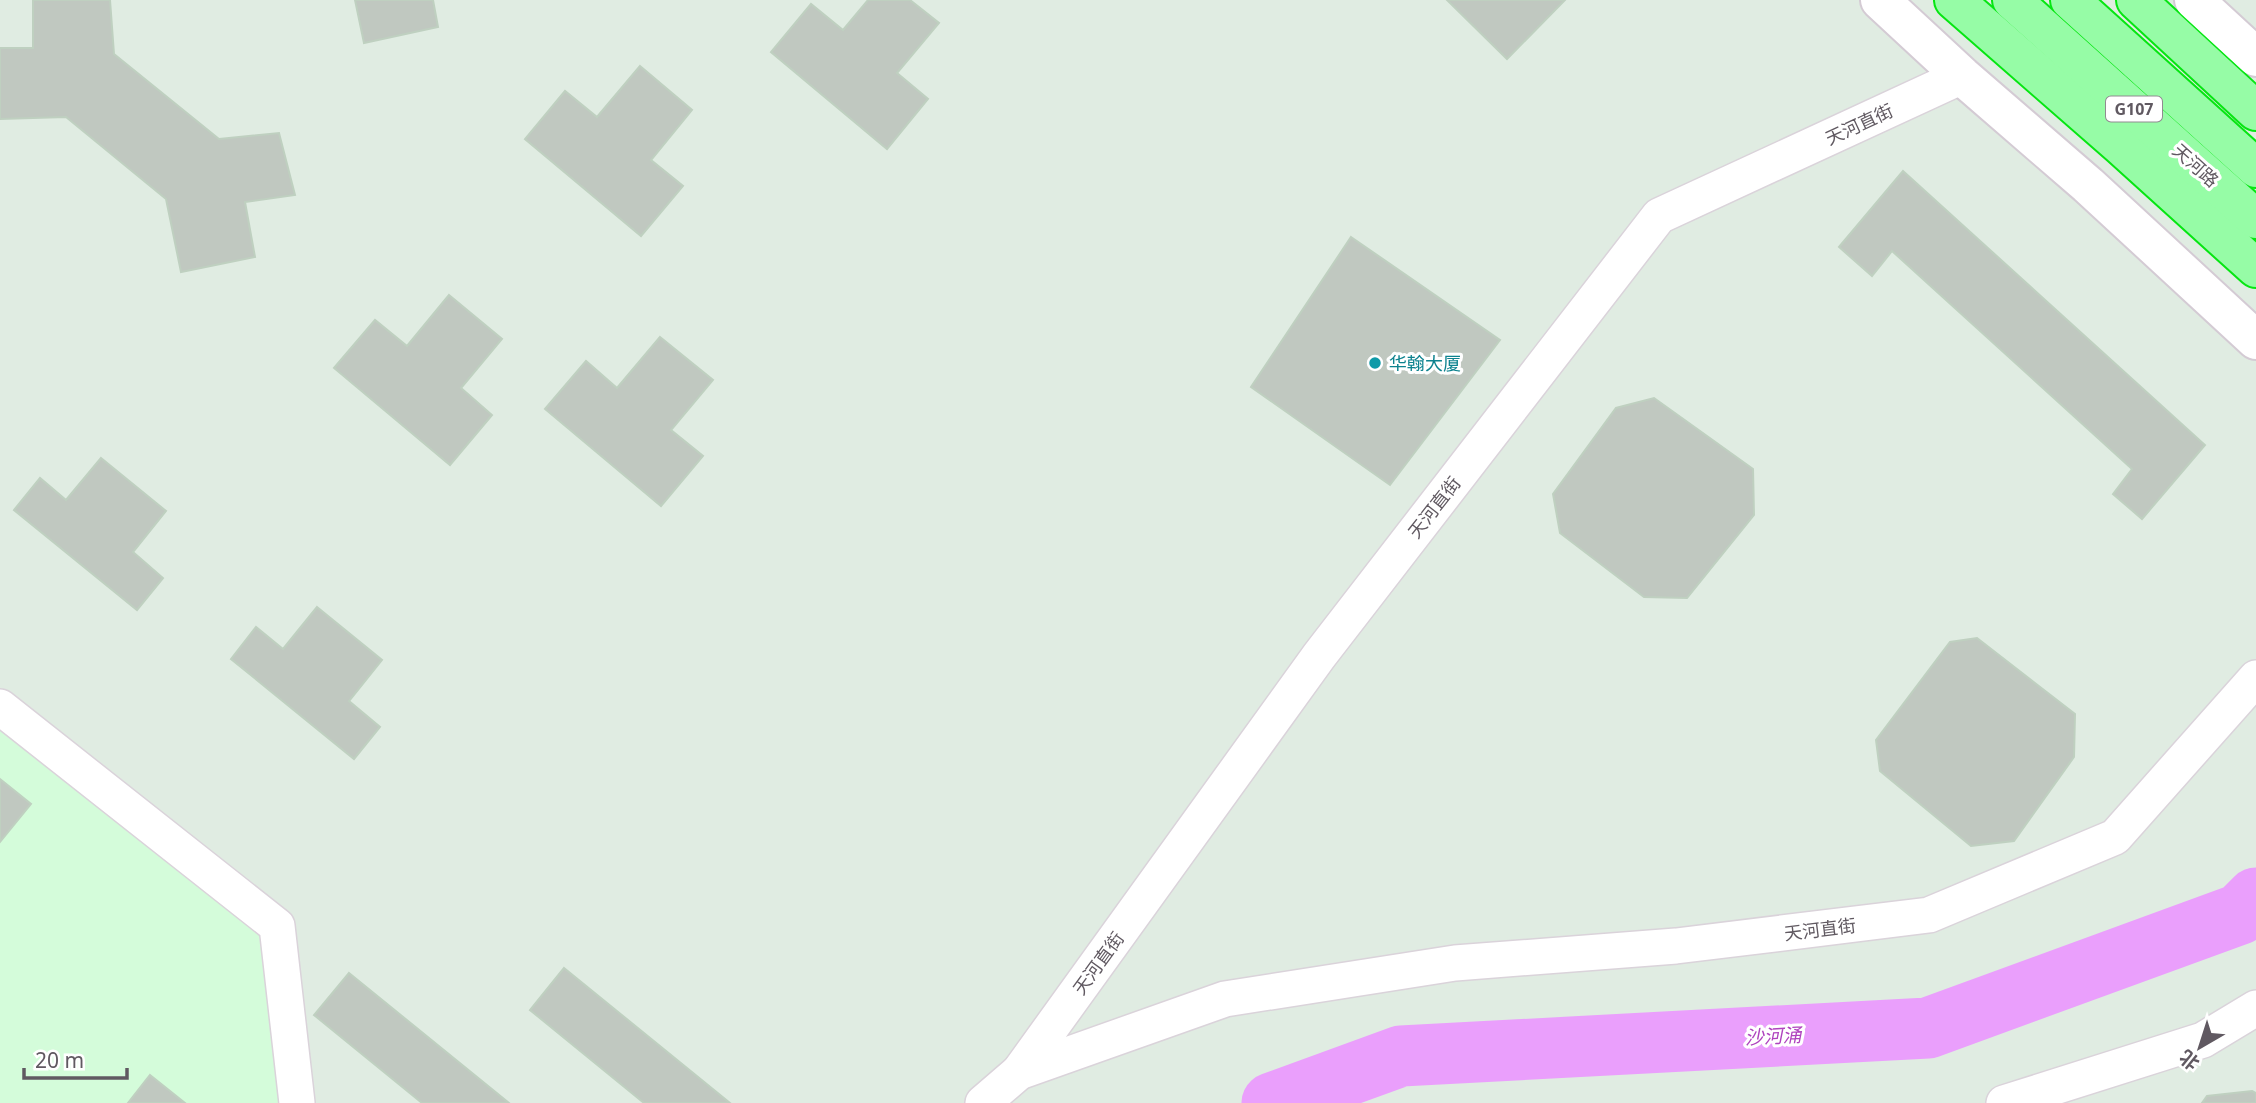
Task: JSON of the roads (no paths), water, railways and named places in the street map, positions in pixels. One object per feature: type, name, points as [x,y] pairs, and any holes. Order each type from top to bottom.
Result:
[{"type":"highway","points":[[1954,0],[2256,268]]},
{"type":"highway","name":"天河路","points":[[2012,0],[2256,219]]},
{"type":"highway","name":"G107","points":[[2070,0],[2256,168]]},
{"type":"highway","points":[[2136,0],[2256,111]]},
{"type":"main road","points":[[1880,0],[1962,76],[2088,185],[2256,340]]},
{"type":"main road","points":[[2194,0],[2256,57]]},
{"type":"street","name":"天河直街","points":[[983,1103],[1019,1072],[1319,656],[1659,216],[1962,76]]},
{"type":"street","name":"天河直街","points":[[1019,1072],[1225,999],[1455,963],[1676,946],[1929,915],[2115,837],[2256,678]]},
{"type":"street","points":[[0,707],[276,926],[298,1103]]},
{"type":"street","points":[[2004,1103],[2203,1040],[2256,1008]]},
{"type":"waterway","name":"沙河涌","points":[[1272,1103],[1401,1056],[1928,1028],[2240,914],[2256,898]]},
{"type":"place","name":"华翰大厦","points":[[1375,363]]}]
